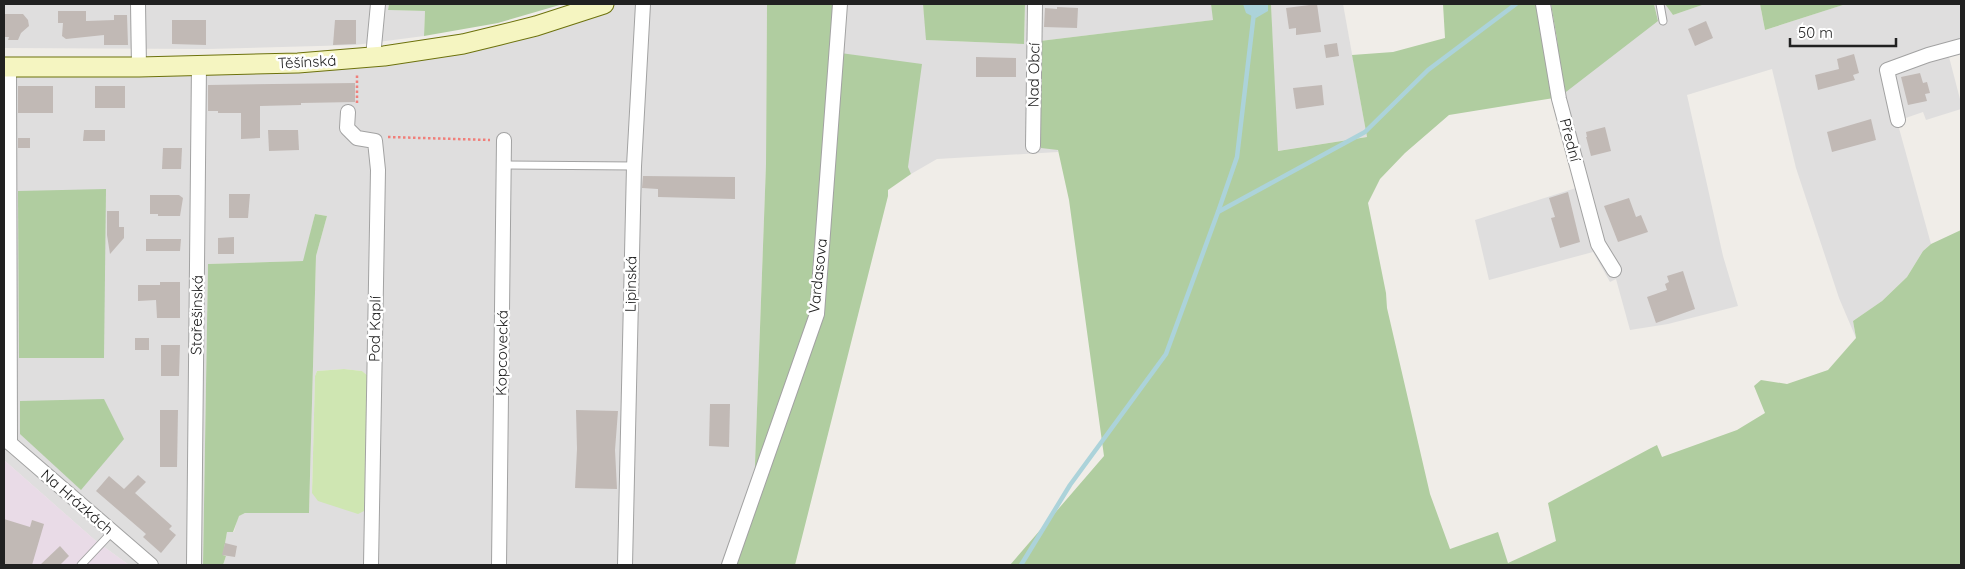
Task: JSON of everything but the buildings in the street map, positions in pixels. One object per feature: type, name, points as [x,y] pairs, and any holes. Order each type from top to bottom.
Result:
[{"type":"main road","name":"Těšínská","points":[[6,67],[139,67],[298,63],[373,57],[463,44],[536,26],[604,4]]},
{"type":"street","points":[[138,4],[139,67]]},
{"type":"street","points":[[373,57],[378,4]]},
{"type":"street","name":"Lipinská","points":[[625,565],[634,166],[643,4]]},
{"type":"street","name":"Vardasova","points":[[729,565],[817,314],[840,4]]},
{"type":"street","name":"Nad Obcí","points":[[1033,146],[1035,4]]},
{"type":"street","name":"Přední","points":[[1543,4],[1564,118],[1598,244],[1614,270]]},
{"type":"street","points":[[1898,120],[1887,70],[1928,55],[1961,46]]},
{"type":"street","name":"Stařešinská","points":[[194,565],[199,65]]},
{"type":"street","points":[[6,67],[7,440]]},
{"type":"street","points":[[348,112],[348,128],[357,138],[375,141]]},
{"type":"street","name":"Kopcovecká","points":[[498,565],[504,140]]},
{"type":"street","name":"Pod Kaplí","points":[[371,565],[378,170],[375,141]]},
{"type":"street","name":"Na Hrázkách","points":[[7,440],[151,565]]},
{"type":"lane","points":[[1660,4],[1663,21]]},
{"type":"lane","points":[[504,165],[634,166]]},
{"type":"lane","points":[[81,565],[112,532]]},
{"type":"path","points":[[357,74],[357,94]]},
{"type":"path","points":[[375,141],[388,137],[504,140]]},
{"type":"shaded area","points":[[4,4],[389,4],[388,10],[425,11],[424,36],[355,45],[208,49],[4,48]]},
{"type":"shaded area","points":[[604,4],[767,4],[766,164],[754,491],[731,565],[223,565],[226,556],[223,555],[227,531],[234,532],[238,516],[245,513],[309,513],[316,256],[327,216],[315,214],[304,261],[208,264],[203,565],[129,565],[96,541],[4,460],[4,67],[373,57]],"holes":[[[344,369],[362,371],[368,376],[366,437],[312,493],[315,376],[317,371]]]},
{"type":"shaded area","points":[[834,4],[923,4],[927,40],[1024,44],[1025,4],[1211,4],[1214,20],[1040,41],[1058,152],[937,159],[911,174],[832,52]]},
{"type":"shaded area","points":[[1271,4],[1343,4],[1367,137],[1277,151]]},
{"type":"shaded area","points":[[1539,4],[1551,4],[1557,39],[1559,71],[1658,21],[1654,4],[1665,4],[1673,15],[1705,4],[1760,4],[1765,30],[1846,4],[1961,4],[1961,49],[1948,53],[1961,109],[1926,120],[1923,112],[1897,121],[1931,244],[1923,251],[1907,277],[1882,301],[1853,321],[1856,338],[1839,298],[1796,168],[1772,69],[1687,95],[1723,256],[1738,306],[1668,324],[1630,330],[1616,279],[1610,282],[1593,252],[1489,280],[1475,220],[1576,188],[1554,98]]},
{"type":"shaded area","points":[[4,460],[96,541],[129,565],[4,565]]},
{"type":"green space","points":[[389,4],[563,4],[498,23],[424,36],[425,11],[388,10]]},
{"type":"green space","points":[[767,4],[834,4],[833,52],[922,64],[908,167],[911,174],[888,190],[795,565],[732,565],[754,491],[766,164]]},
{"type":"green space","points":[[923,4],[1025,4],[1024,44],[926,40]]},
{"type":"green space","points":[[1211,4],[1271,4],[1278,151],[1367,137],[1352,55],[1393,52],[1445,38],[1443,4],[1539,4],[1554,98],[1449,115],[1405,153],[1380,179],[1368,203],[1386,293],[1387,308],[1430,494],[1450,549],[1498,532],[1508,563],[1556,541],[1548,503],[1657,445],[1662,457],[1737,430],[1765,413],[1754,386],[1761,380],[1787,384],[1828,370],[1856,338],[1853,321],[1882,301],[1907,277],[1923,251],[1931,244],[1961,230],[1961,565],[1010,565],[1104,456],[1069,200],[1058,150],[1041,148],[1040,41],[1213,20]]},
{"type":"green space","points":[[1551,4],[1654,4],[1658,21],[1562,95],[1557,39]]},
{"type":"green space","points":[[1665,4],[1705,4],[1673,15]]},
{"type":"green space","points":[[1760,4],[1846,4],[1765,30]]},
{"type":"green space","points":[[106,189],[104,358],[19,358],[18,191]]},
{"type":"green space","points":[[315,214],[327,216],[316,256],[309,513],[245,513],[239,516],[233,532],[227,532],[223,555],[226,556],[223,565],[203,565],[208,264],[303,261]]},
{"type":"green space","points":[[344,369],[362,371],[368,376],[366,499],[364,511],[358,514],[318,501],[312,493],[315,376],[317,371]]},
{"type":"green space","points":[[104,399],[124,439],[81,490],[20,434],[20,401]]},
{"type":"water","points":[[1243,4],[1268,4],[1268,11],[1256,18],[1246,13]]},
{"type":"waterway","points":[[1218,212],[1237,157],[1255,4]]},
{"type":"waterway","points":[[1021,565],[1070,485],[1166,354],[1218,212],[1365,132],[1428,70],[1516,4]]}]
